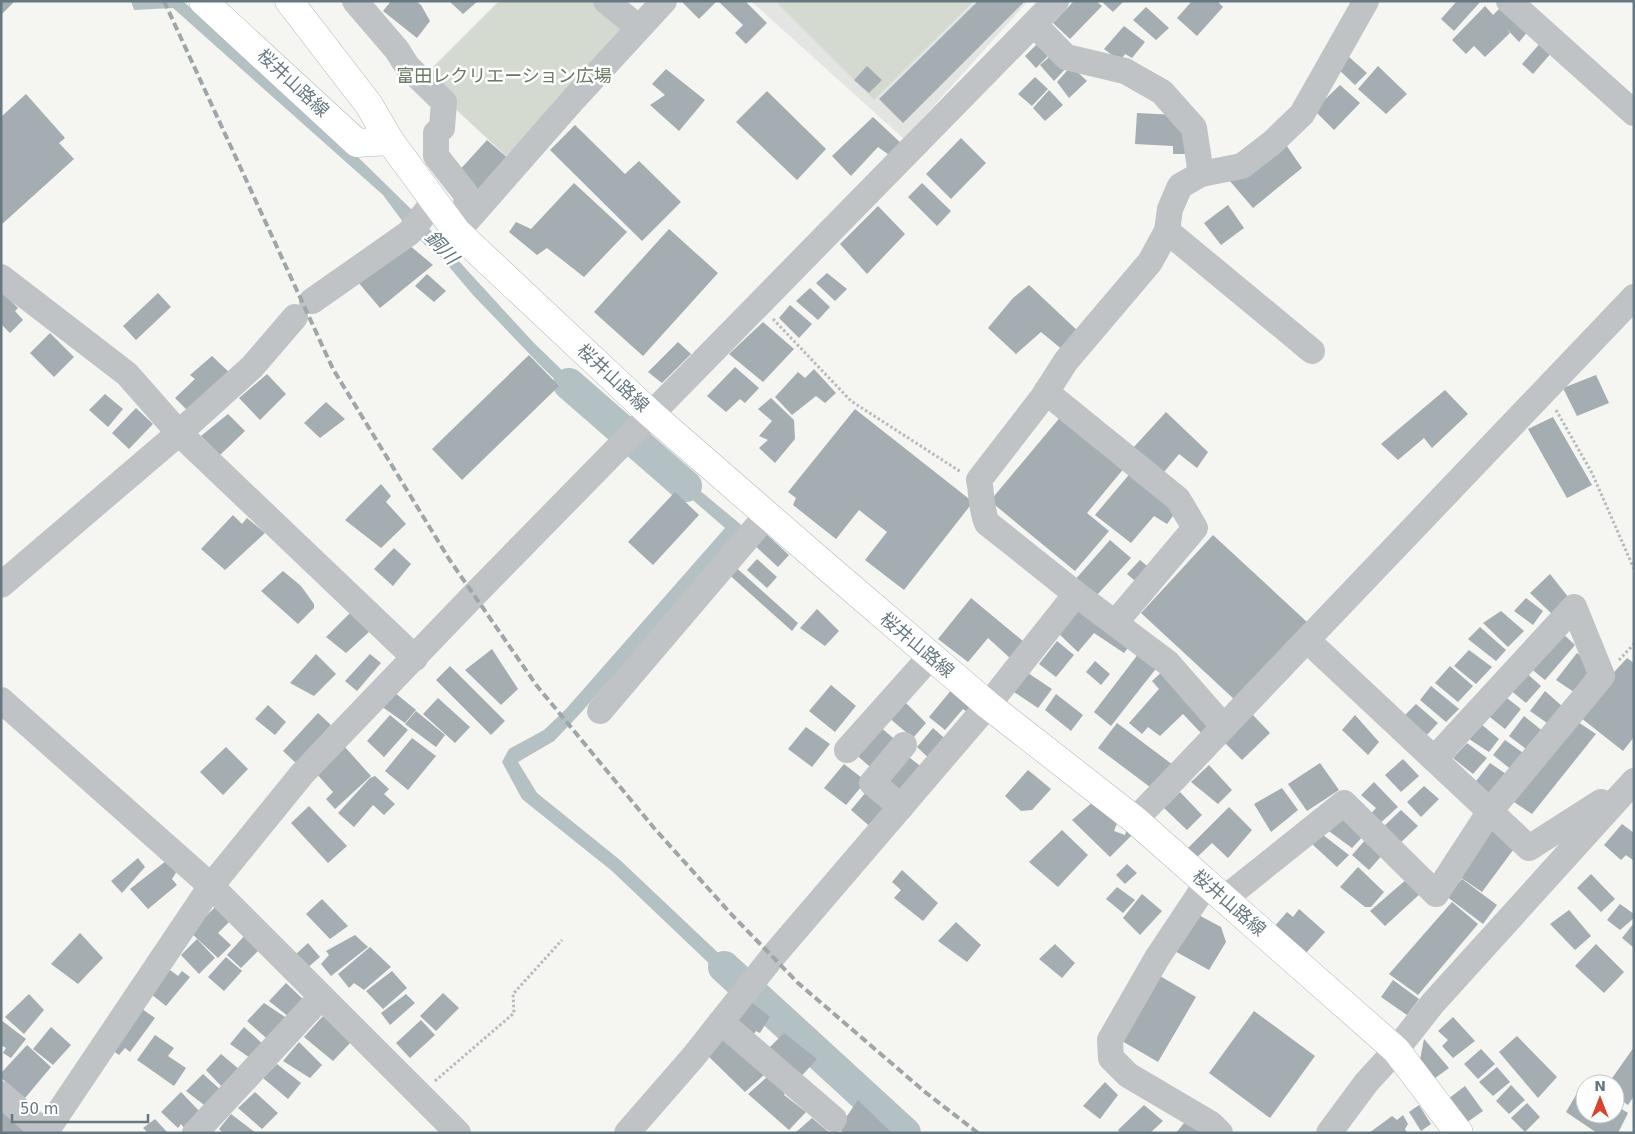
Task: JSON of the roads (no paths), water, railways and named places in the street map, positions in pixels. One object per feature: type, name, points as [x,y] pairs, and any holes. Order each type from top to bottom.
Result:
[{"type":"main road","name":"桜井山路線","points":[[203,1],[357,143],[390,141]]},
{"type":"main road","name":"桜井山路線","points":[[289,1],[369,106],[390,141],[454,229],[652,414],[766,515],[988,705],[1135,820],[1396,1050],[1459,1133]]},
{"type":"street","points":[[354,1],[397,50],[407,66],[444,102],[442,128],[436,134],[436,156],[466,194],[467,209],[454,229]]},
{"type":"street","points":[[606,1],[638,27]]},
{"type":"street","points":[[454,229],[638,27],[664,1]]},
{"type":"street","points":[[1,1094],[45,1133],[211,886],[302,774],[1056,1]]},
{"type":"street","points":[[1224,727],[1168,663],[1076,594],[987,523],[982,513],[983,500],[980,480],[1046,392],[1066,361],[1150,262],[1167,231],[1170,209],[1180,186],[1201,174],[1242,166],[1273,142],[1302,114],[1366,1]]},
{"type":"street","points":[[1509,1],[1634,113]]},
{"type":"street","points":[[1034,24],[1066,57],[1125,71],[1162,92],[1194,128],[1201,174]]},
{"type":"street","points":[[1,585],[252,368],[303,309],[410,234],[434,202]]},
{"type":"street","points":[[1167,231],[1312,351]]},
{"type":"street","points":[[1,277],[127,374],[179,433],[415,658]]},
{"type":"street","points":[[1135,820],[1634,297]]},
{"type":"street","points":[[1046,392],[1178,499],[1195,528],[1115,623]]},
{"type":"street","points":[[600,711],[766,515]]},
{"type":"street","points":[[627,1133],[721,1022],[774,955],[988,705],[1076,594]]},
{"type":"street","points":[[1220,1133],[1211,1124],[1128,1075],[1111,1058],[1110,1040],[1157,958],[1216,891],[1344,803],[1436,894],[1490,811],[1602,676],[1574,607],[1434,759]]},
{"type":"street","points":[[1307,640],[1529,848],[1634,781]]},
{"type":"street","points":[[847,750],[931,656]]},
{"type":"street","points":[[1,700],[211,886],[458,1133]]},
{"type":"street","points":[[901,807],[872,782],[904,746]]},
{"type":"street","points":[[1329,1133],[1366,1082],[1396,1050],[1440,995],[1634,781]]},
{"type":"street","points":[[194,1133],[322,997]]},
{"type":"street","points":[[721,1022],[834,1119]]},
{"type":"water","points":[[131,1],[183,1],[362,161],[411,209],[533,342],[604,411],[595,419],[473,295],[434,249],[429,249],[403,222],[383,195],[173,8],[134,10]]},
{"type":"water","points":[[657,455],[745,528],[554,741],[518,762],[537,793],[620,860],[748,981],[737,990],[612,871],[522,799],[502,762],[509,749],[544,730],[566,709],[725,528],[649,462]]},
{"type":"waterway","name":"銅川","points":[[569,384],[686,486]]},
{"type":"waterway","points":[[724,967],[905,1133]]},
{"type":"railway","points":[[164,1],[333,369],[449,559],[537,686],[654,828],[732,915],[798,983],[925,1092],[978,1133]]},
{"type":"park label","name":"富田レクリエーション広場","points":[[504,76]]}]
